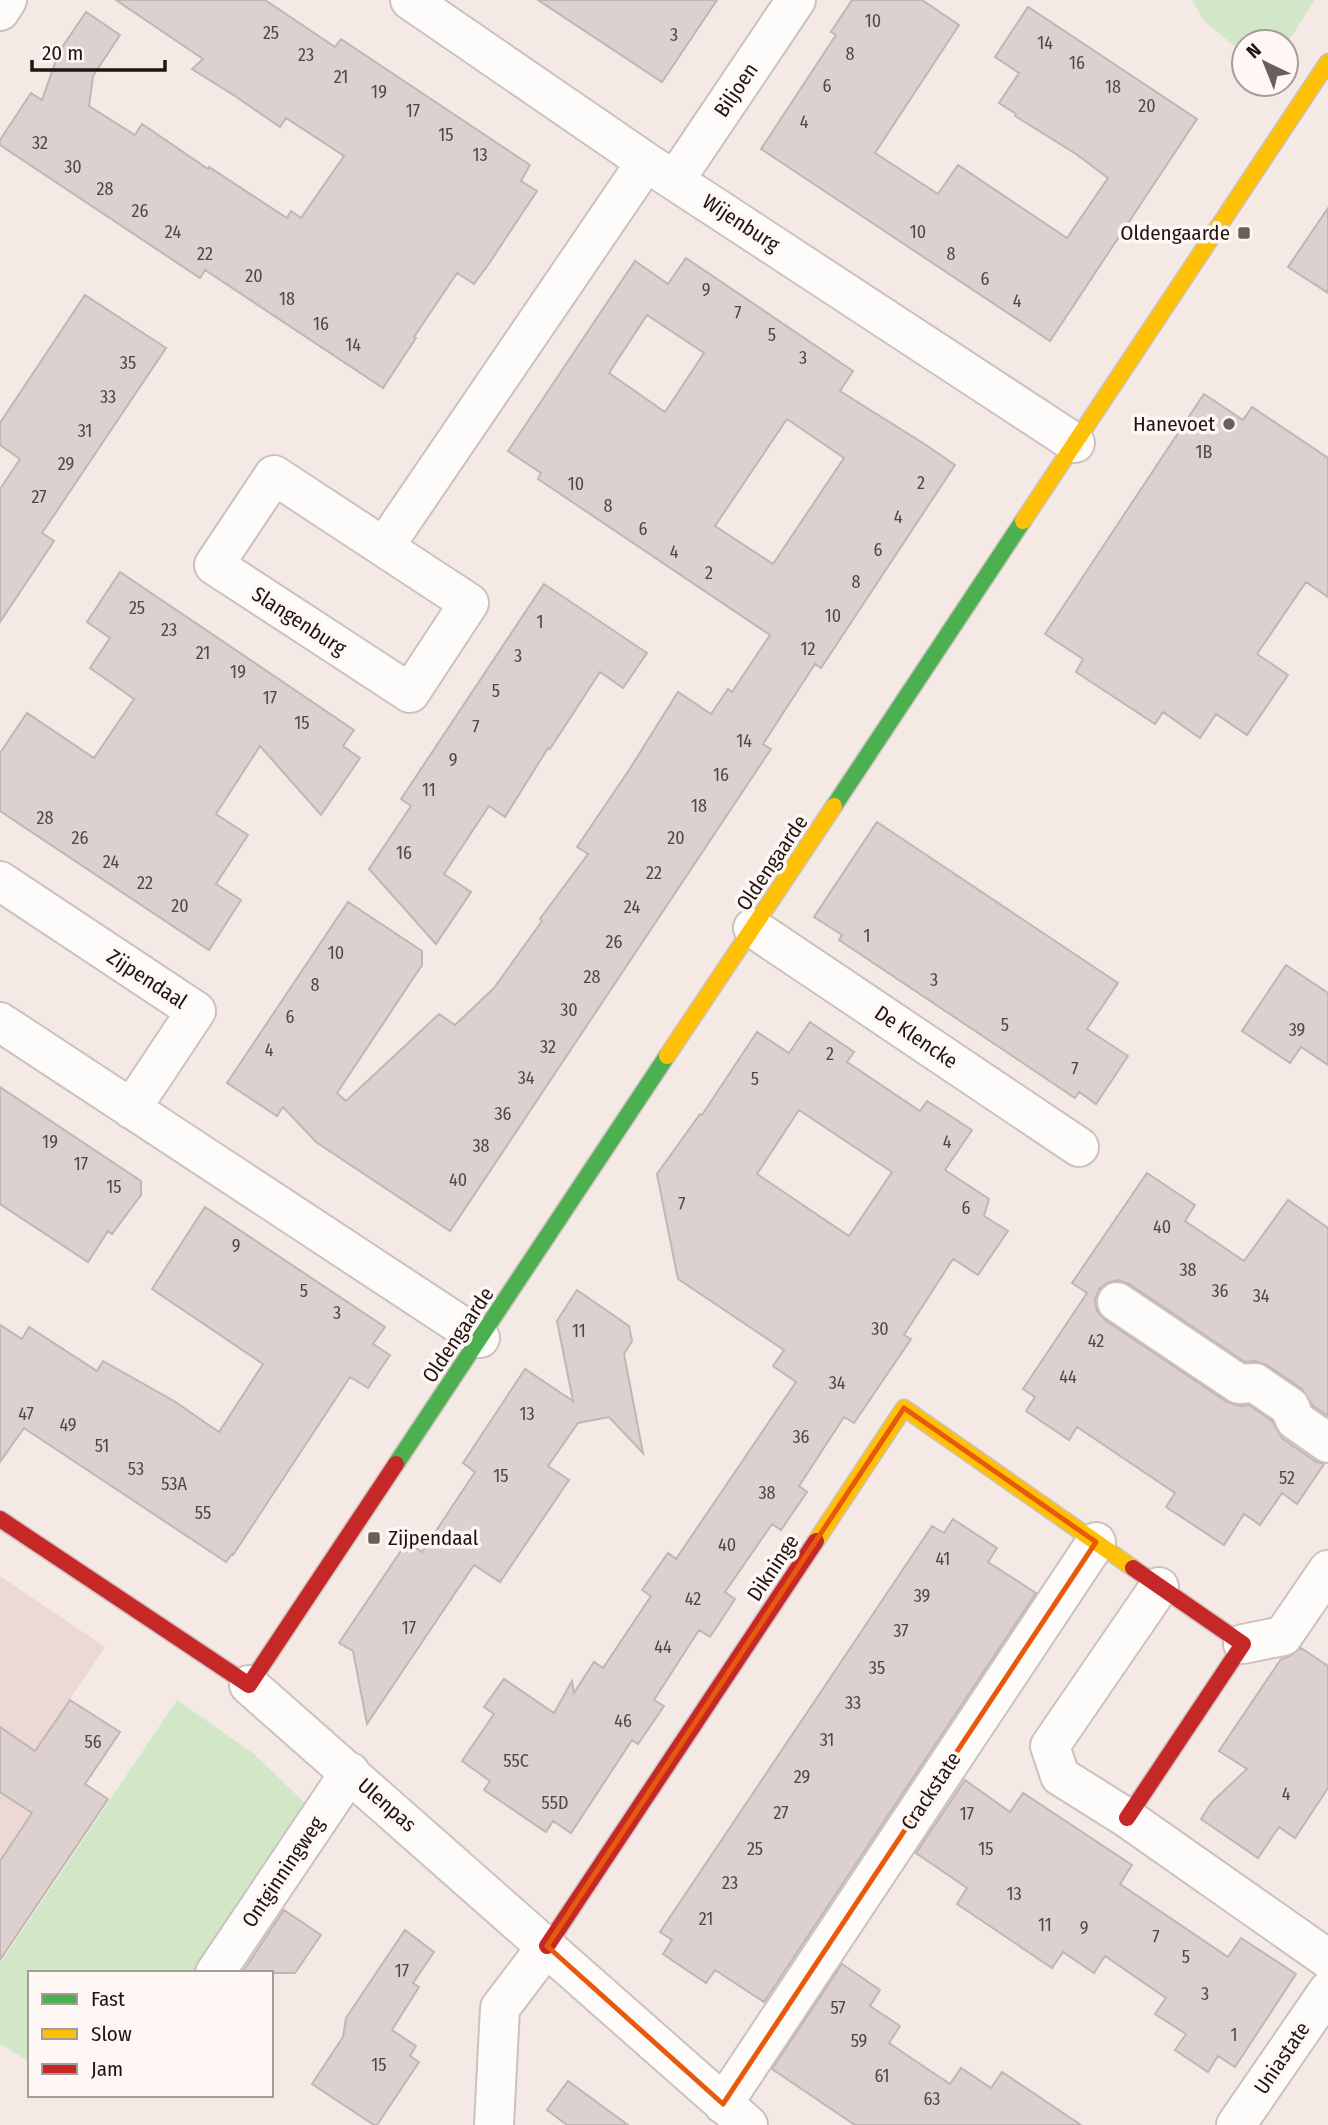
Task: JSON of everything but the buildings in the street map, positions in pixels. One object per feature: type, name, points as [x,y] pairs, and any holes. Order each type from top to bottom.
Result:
[{"type":"street","points":[[0,10],[7,0]]},
{"type":"street","name":"Wijenburg","points":[[410,0],[661,171],[1076,443]]},
{"type":"street","name":"Biljoen","points":[[661,171],[796,0]]},
{"type":"street","name":"Oldengaarde","points":[[249,1685],[1328,62]]},
{"type":"street","points":[[384,547],[661,171]]},
{"type":"street","name":"Slangenburg","points":[[274,475],[384,547],[469,603],[410,693],[214,565],[274,475]]},
{"type":"street","name":"Zijpendaal","points":[[0,881],[196,1011],[131,1109]]},
{"type":"street","name":"De Klencke","points":[[754,928],[1079,1146]]},
{"type":"street","points":[[0,1022],[480,1338]]},
{"type":"street","points":[[1116,1302],[1239,1384],[1255,1383],[1290,1407],[1295,1420],[1328,1443]]},
{"type":"street","name":"Dikninge","points":[[547,1947],[904,1408],[1096,1542]]},
{"type":"street","name":"Ulenpas","points":[[0,1519],[249,1685],[735,2114]]},
{"type":"street","points":[[1096,1542],[1243,1644]]},
{"type":"street","name":"Crackstate","points":[[735,2114],[1096,1542]]},
{"type":"street","points":[[1127,1818],[1243,1644],[1283,1636],[1328,1570]]},
{"type":"street","points":[[1159,1587],[1050,1746],[1060,1776],[1127,1818],[1328,1959]]},
{"type":"street","name":"Ontginningweg","points":[[216,1971],[350,1772]]},
{"type":"street","points":[[494,2125],[500,2008],[547,1947]]},
{"type":"street","name":"Uniastate","points":[[1237,2125],[1328,1991]]},
{"type":"highlighted area","points":[[904,1408],[1096,1542],[723,2104],[547,1946]]},
{"type":"shaded area","points":[[0,1576],[105,1647],[35,1751],[108,1799],[0,1960]]},
{"type":"green space","points":[[1192,0],[1315,0],[1297,28],[1230,28],[1230,43],[1205,22]]},
{"type":"green space","points":[[177,1700],[254,1754],[307,1805],[197,1971],[28,1971],[28,2061],[0,2044],[0,1964]]},
{"type":"traffic: fast","points":[[834,806],[1023,521]]},
{"type":"traffic: fast","points":[[396,1464],[667,1056]]},
{"type":"traffic: slow","points":[[1023,521],[1328,62]]},
{"type":"traffic: slow","points":[[667,1056],[834,806]]},
{"type":"traffic: slow","points":[[816,1541],[904,1408],[1133,1568]]},
{"type":"traffic: jam","points":[[0,1519],[249,1685],[396,1464]]},
{"type":"traffic: jam","points":[[547,1946],[816,1541]]},
{"type":"traffic: jam","points":[[1127,1818],[1243,1644],[1133,1568]]},
{"type":"place","name":"Oldengaarde","points":[[1244,233]]},
{"type":"place","name":"Hanevoet","points":[[1229,424]]},
{"type":"place","name":"Zijpendaal","points":[[374,1538]]}]
